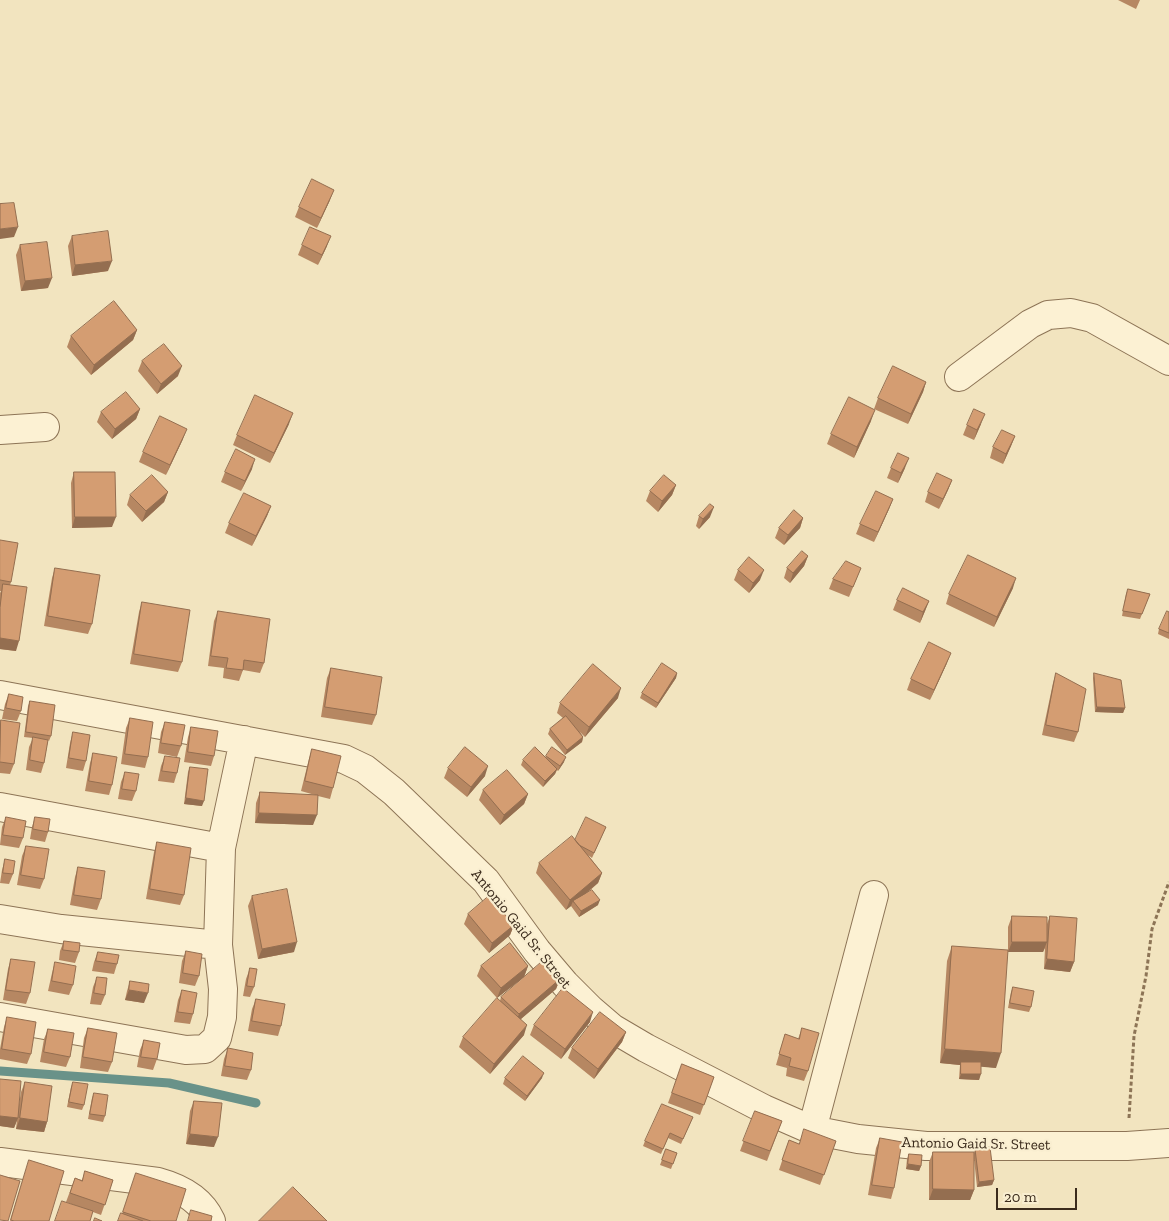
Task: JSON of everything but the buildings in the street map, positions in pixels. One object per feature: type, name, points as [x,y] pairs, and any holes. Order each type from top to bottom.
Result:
[{"type":"street","points":[[959,378],[1030,324],[1048,314],[1071,313],[1092,318],[1169,361]]},
{"type":"street","points":[[0,430],[45,427]]},
{"type":"street","name":"Antonio Gaid Sr. Street","points":[[0,695],[344,759],[365,769],[394,792],[486,882],[537,951],[565,984],[612,1028],[696,1075],[764,1109],[812,1130],[858,1139],[926,1146],[1127,1146],[1169,1143]]},
{"type":"street","points":[[0,1016],[186,1050],[206,1049],[217,1038],[222,1017],[224,989],[218,945],[221,848],[244,740]]},
{"type":"street","points":[[0,806],[221,848]]},
{"type":"street","points":[[812,1130],[874,895]]},
{"type":"street","points":[[0,919],[61,929],[218,945]]},
{"type":"street","points":[[0,1162],[158,1182],[174,1187],[194,1198],[206,1211],[211,1221]]},
{"type":"path","points":[[1127,1146],[1134,1036],[1146,976],[1152,929],[1169,882]]},
{"type":"waterway","points":[[0,1071],[169,1083],[256,1103]]}]
